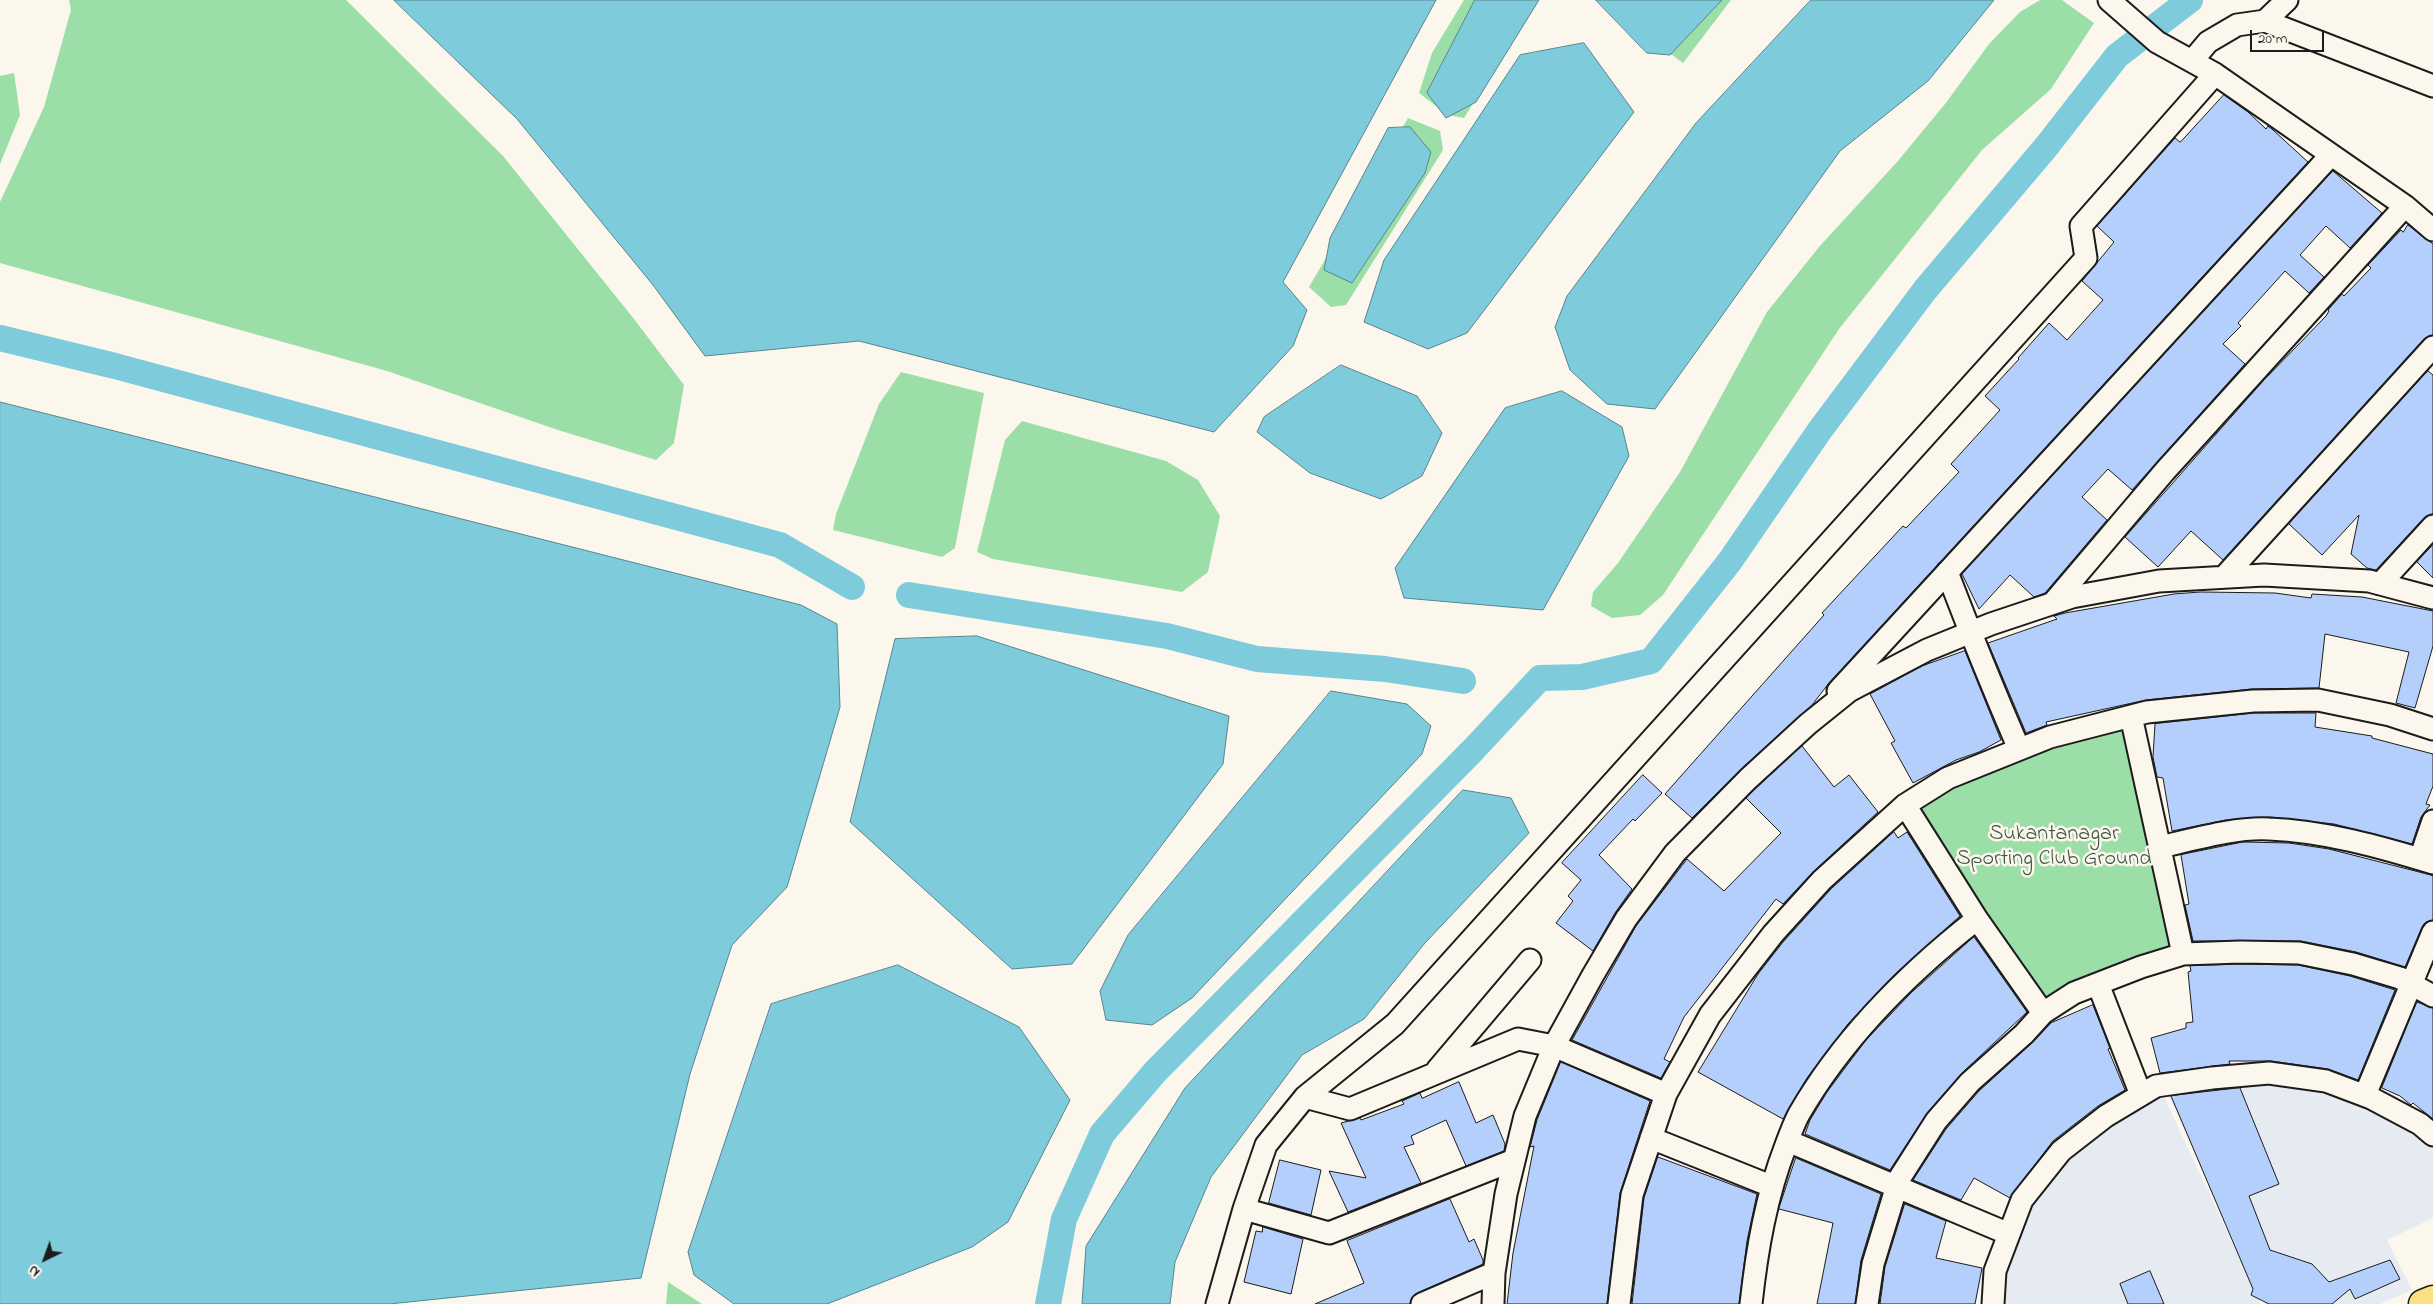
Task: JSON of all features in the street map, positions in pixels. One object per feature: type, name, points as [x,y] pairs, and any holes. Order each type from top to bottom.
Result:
[{"type":"main road","points":[[2423,1304],[2433,1300]]},
{"type":"street","points":[[2109,0],[2157,42],[2215,74],[2404,206],[2433,230]]},
{"type":"street","points":[[2265,21],[2287,0]]},
{"type":"street","points":[[2192,61],[2208,42],[2237,25],[2265,21],[2433,86]]},
{"type":"street","points":[[1217,1304],[1244,1209],[1266,1145],[1305,1097],[1395,1024],[2086,258],[2081,226],[2215,74]]},
{"type":"street","points":[[1808,724],[2330,156]]},
{"type":"street","points":[[2052,604],[2165,471],[2404,206]]},
{"type":"street","points":[[2224,577],[2433,347]]},
{"type":"street","points":[[2380,584],[2433,526]]},
{"type":"street","points":[[1947,572],[1972,632],[1985,671],[2019,749]]},
{"type":"street","points":[[1493,1304],[1494,1272],[1506,1194],[1525,1116],[1554,1046],[1626,919],[1675,853],[1748,779],[1808,724],[1849,691],[1927,650],[1972,632],[2072,597],[2158,581],[2264,575],[2369,581],[2433,598]]},
{"type":"street","points":[[1619,1304],[1632,1195],[1666,1094],[1710,1015],[1773,934],[1822,880],[1906,805],[1948,778],[2050,737],[2147,712],[2253,701],[2318,700],[2390,715],[2433,729]]},
{"type":"street","points":[[2131,716],[2183,954]]},
{"type":"street","points":[[1906,805],[1977,918],[2043,1014]]},
{"type":"street","points":[[2160,847],[2214,835],[2268,828],[2337,838],[2427,861],[2433,821]]},
{"type":"street","points":[[1751,1304],[1756,1254],[1771,1186],[1798,1115],[1839,1054],[1886,999],[1938,949],[1977,918]]},
{"type":"street","points":[[2365,1095],[2414,983],[2433,932]]},
{"type":"street","points":[[1868,1304],[1873,1264],[1896,1188],[1899,1180],[1936,1121],[1970,1082],[2024,1034],[2043,1014],[2074,993],[2141,967],[2183,954],[2240,952],[2299,953],[2353,964],[2414,983],[2433,996]]},
{"type":"street","points":[[1433,1074],[1530,960]]},
{"type":"street","points":[[2098,984],[2141,1095]]},
{"type":"street","points":[[1305,1097],[1350,1109],[1518,1039],[1554,1046],[1666,1094]]},
{"type":"street","points":[[1992,1304],[1995,1271],[2022,1200],[2061,1151],[2106,1116],[2156,1086],[2269,1072],[2326,1081],[2365,1095],[2420,1124],[2433,1135]]},
{"type":"street","points":[[1651,1138],[1771,1186]]},
{"type":"street","points":[[1788,1141],[2009,1234]]},
{"type":"street","points":[[1244,1209],[1329,1233],[1514,1160]]},
{"type":"street","points":[[1422,1304],[1494,1272]]},
{"type":"shaded area","points":[[2272,1082],[2329,1093],[2367,1106],[2433,1147],[2433,1218],[2387,1240],[2412,1290],[2380,1304],[2264,1304],[2169,1096],[2210,1084]]},
{"type":"shaded area","points":[[2163,1095],[2261,1304],[1996,1304],[2024,1204],[2066,1154]]},
{"type":"green space","points":[[69,0],[346,0],[503,156],[634,319],[684,385],[674,443],[656,460],[558,430],[387,371],[0,263],[0,202],[44,107],[71,10]]},
{"type":"green space","points":[[1464,0],[1537,0],[1464,118],[1448,115],[1419,93],[1432,53]]},
{"type":"green space","points":[[1599,0],[1731,0],[1683,63]]},
{"type":"green space","points":[[2040,0],[2062,0],[2094,23],[2051,89],[1982,150],[1839,329],[1663,595],[1640,615],[1612,618],[1591,606],[1593,592],[1618,563],[1680,472],[1767,312],[1819,247],[1897,162],[1945,104],[1989,44],[2020,12]]},
{"type":"green space","points":[[14,73],[20,115],[0,164],[0,76]]},
{"type":"green space","points":[[1408,118],[1440,131],[1443,150],[1346,305],[1331,307],[1309,287]]},
{"type":"green space","points":[[901,372],[984,393],[955,548],[942,557],[833,530],[836,514],[879,404]]},
{"type":"green space","points":[[1022,421],[1166,461],[1198,480],[1220,516],[1208,572],[1182,592],[993,559],[977,552],[1005,440]]},
{"type":"green space","name":"Sukantanagar Sporting Club Ground","points":[[2122,726],[2171,949],[2044,1004],[1918,808],[1956,788],[2029,755]]},
{"type":"green space","points":[[668,1282],[702,1304],[666,1304]]},
{"type":"water","points":[[394,0],[1436,0],[1283,282],[1307,310],[1293,346],[1214,432],[859,341],[705,356],[653,285],[517,119]]},
{"type":"water","points":[[1475,0],[1539,0],[1476,102],[1446,118],[1427,93]]},
{"type":"water","points":[[1596,0],[1722,0],[1670,55],[1647,53]]},
{"type":"water","points":[[1811,0],[1994,0],[1928,81],[1840,151],[1655,409],[1607,404],[1570,370],[1555,327],[1567,296],[1696,123]]},
{"type":"water","points":[[1584,43],[1634,112],[1467,333],[1428,349],[1364,322],[1384,260],[1520,55]]},
{"type":"water","points":[[1410,127],[1431,152],[1425,173],[1352,283],[1324,270],[1330,238],[1388,128]]},
{"type":"water","points":[[1341,365],[1417,396],[1442,433],[1422,476],[1381,499],[1310,473],[1257,432],[1264,417]]},
{"type":"water","points":[[1562,391],[1622,427],[1629,456],[1543,610],[1404,598],[1395,568],[1505,408]]},
{"type":"water","points":[[0,402],[801,605],[837,624],[840,707],[787,887],[732,945],[690,1074],[641,1278],[389,1304],[0,1304]]},
{"type":"water","points":[[977,636],[1229,716],[1223,764],[1072,964],[1012,969],[850,822],[895,639]]},
{"type":"water","points":[[1331,691],[1407,704],[1431,726],[1422,754],[1192,998],[1152,1025],[1106,1020],[1100,991],[1128,935]]},
{"type":"water","points":[[1463,790],[1511,798],[1529,833],[1425,943],[1364,1019],[1302,1055],[1211,1177],[1175,1262],[1170,1304],[1082,1304],[1086,1246],[1185,1088]]},
{"type":"water","points":[[898,965],[1019,1027],[1070,1100],[1008,1222],[972,1247],[827,1304],[734,1304],[694,1275],[688,1252],[771,1004]]},
{"type":"building","points":[[2224,95],[2248,112],[2266,129],[2268,126],[2308,162],[1829,683],[1812,705],[1740,770],[1692,818],[1665,794],[1824,615],[1822,613],[1903,526],[1906,528],[1959,472],[1951,464],[2000,410],[1985,396],[2049,323],[2067,340],[2103,300],[2082,281],[2114,242],[2097,226],[2175,138],[2180,142]]},
{"type":"building","points":[[2333,171],[2382,213],[2350,248],[2326,226],[2300,255],[2324,277],[2309,293],[2285,271],[2238,323],[2241,326],[2223,344],[2245,364],[2132,490],[2108,469],[2082,497],[2107,520],[2045,593],[2034,597],[2010,575],[1979,609],[1962,574]]},
{"type":"building","points":[[2408,225],[2433,244],[2433,335],[2424,339],[2223,560],[2191,531],[2158,567],[2125,537],[2263,381],[2326,316],[2328,310],[2342,294],[2344,296],[2371,268],[2368,265]]},
{"type":"building","points":[[2428,371],[2433,375],[2433,514],[2424,518],[2376,570],[2367,568],[2351,554],[2359,515],[2322,555],[2289,524]]},
{"type":"building","points":[[2433,545],[2433,578],[2417,562]]},
{"type":"building","points":[[2201,592],[2275,593],[2311,598],[2312,594],[2362,597],[2433,611],[2433,646],[2415,708],[2396,703],[2409,652],[2325,634],[2319,688],[2252,689],[2146,700],[2046,722],[2047,725],[2026,733],[1988,643],[2057,619],[2054,616],[2065,613],[2174,594]]},
{"type":"building","points":[[1965,651],[2001,740],[1979,752],[1956,760],[1913,783],[1891,743],[1895,741],[1870,694],[1922,666]]},
{"type":"building","points":[[2254,713],[2316,713],[2315,727],[2372,736],[2372,738],[2433,754],[2433,786],[2426,804],[2430,805],[2421,817],[2412,844],[2334,824],[2270,817],[2226,820],[2172,831],[2163,778],[2157,777],[2153,757],[2155,724]]},
{"type":"building","points":[[1802,746],[1834,787],[1849,775],[1878,812],[1814,871],[1783,904],[1776,899],[1684,1017],[1664,1059],[1670,1062],[1661,1078],[1572,1040],[1636,926],[1687,859],[1724,891],[1781,833],[1746,798]]},
{"type":"building","points":[[1643,775],[1662,793],[1635,821],[1633,819],[1599,855],[1632,889],[1615,913],[1593,951],[1556,923],[1573,901],[1568,896],[1581,880],[1562,863]]},
{"type":"building","points":[[1894,832],[1898,838],[1907,832],[1960,916],[1894,975],[1848,1024],[1807,1078],[1783,1119],[1698,1072],[1758,974],[1783,942],[1831,889]]},
{"type":"building","points":[[2243,842],[2289,843],[2329,849],[2431,875],[2433,876],[2433,920],[2426,922],[2422,927],[2405,967],[2356,952],[2301,941],[2193,941],[2185,905],[2189,904],[2181,855]]},
{"type":"building","points":[[1974,937],[2027,1012],[1962,1073],[1927,1113],[1890,1170],[1805,1134],[1810,1120],[1827,1092],[1866,1040],[1911,993]]},
{"type":"building","points":[[2240,964],[2298,965],[2350,976],[2395,990],[2358,1080],[2328,1069],[2271,1061],[2229,1061],[2230,1064],[2160,1073],[2151,1038],[2186,1028],[2186,1023],[2193,1022],[2188,972],[2191,971],[2190,966]]},
{"type":"building","points":[[2417,1002],[2433,1008],[2433,1119],[2413,1103],[2411,1105],[2400,1096],[2382,1088]]},
{"type":"building","points":[[2093,1005],[2125,1090],[2098,1106],[2053,1141],[2010,1198],[1974,1178],[1961,1200],[1913,1180],[1946,1129],[1979,1091],[2051,1023]]},
{"type":"building","points":[[1561,1062],[1650,1101],[1620,1193],[1607,1304],[1507,1304],[1513,1253],[1534,1146],[1530,1147],[1537,1120]]},
{"type":"building","points":[[1459,1082],[1476,1123],[1493,1115],[1505,1144],[1504,1151],[1466,1166],[1446,1120],[1411,1136],[1414,1144],[1404,1147],[1421,1183],[1348,1212],[1329,1171],[1366,1178],[1341,1123],[1360,1118],[1361,1120],[1404,1104],[1402,1101],[1420,1093],[1422,1098]]},
{"type":"building","points":[[2240,1088],[2279,1184],[2249,1196],[2270,1250],[2312,1264],[2329,1282],[2390,1260],[2400,1279],[2355,1299],[2350,1289],[2332,1304],[2269,1304],[2251,1295],[2253,1289],[2171,1096]]},
{"type":"building","points":[[1658,1157],[1757,1194],[1747,1241],[1739,1304],[1632,1304],[1644,1198]]},
{"type":"building","points":[[1796,1158],[1881,1194],[1861,1260],[1855,1304],[1817,1304],[1833,1223],[1779,1209]]},
{"type":"building","points":[[1280,1160],[1321,1170],[1311,1215],[1269,1203]]},
{"type":"building","points":[[1450,1199],[1469,1242],[1474,1239],[1483,1264],[1417,1293],[1412,1297],[1410,1304],[1315,1304],[1364,1283],[1347,1241]]},
{"type":"building","points":[[1905,1204],[1946,1221],[1936,1258],[1982,1268],[1975,1304],[1880,1304],[1885,1267]]},
{"type":"building","points":[[1263,1227],[1303,1239],[1291,1294],[1244,1282],[1256,1231],[1262,1232]]},
{"type":"building","points":[[2150,1271],[2164,1304],[2128,1304],[2120,1284]]},
{"type":"waterway","points":[[1048,1304],[1064,1219],[1102,1134],[1155,1072],[1473,750],[1540,678],[1582,677],[1651,661],[1730,561],[1820,430],[1925,290],[2046,147],[2117,56],[2190,0]]},
{"type":"waterway","points":[[0,338],[115,366],[780,545],[852,587]]},
{"type":"waterway","points":[[909,595],[1167,636],[1257,659],[1385,669],[1463,681]]}]
